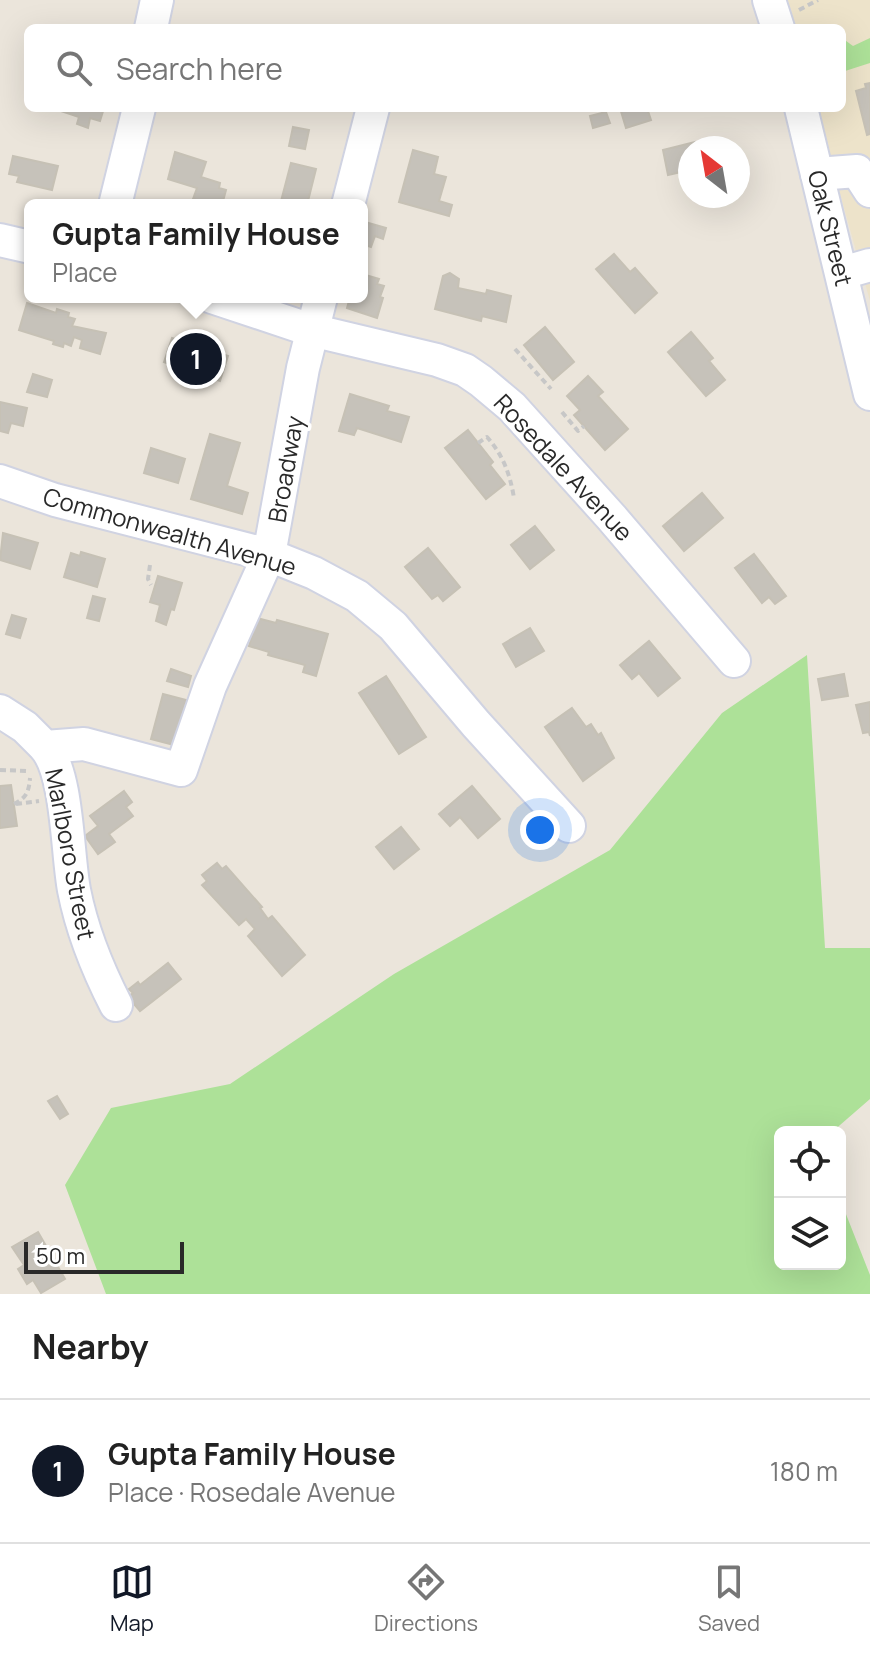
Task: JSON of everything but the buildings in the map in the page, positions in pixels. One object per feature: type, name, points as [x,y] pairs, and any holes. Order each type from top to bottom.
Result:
[{"type":"street","points":[[152,24],[157,0]]},
{"type":"street","points":[[116,199],[138,112]]},
{"type":"street","points":[[350,199],[372,112]]},
{"type":"street","name":"Oak Street","points":[[802,112],[817,174],[856,269],[870,394]]},
{"type":"street","points":[[817,174],[866,177]]},
{"type":"street","points":[[0,240],[24,246]]},
{"type":"street","name":"Rosedale Avenue","points":[[230,303],[311,330],[437,360],[465,370],[481,381],[519,414],[627,534],[734,661]]},
{"type":"street","name":"Broadway","points":[[45,747],[84,744],[181,770],[210,686],[269,555],[311,330],[319,303]]},
{"type":"street","name":"Commonwealth Avenue","points":[[0,481],[55,500],[269,555],[314,573],[376,610],[569,826]]},
{"type":"street","points":[[0,711],[25,727],[45,747]]},
{"type":"street","name":"Marlboro Street","points":[[45,747],[56,770],[74,888],[85,934],[116,1005]]},
{"type":"path","points":[[781,13],[818,0]]},
{"type":"path","points":[[515,349],[551,389]]},
{"type":"path","points":[[527,362],[533,356]]},
{"type":"path","points":[[537,373],[543,368]]},
{"type":"path","points":[[562,412],[578,431],[584,426]]},
{"type":"path","points":[[478,443],[487,437],[505,463],[514,498]]},
{"type":"path","points":[[150,565],[148,579],[151,585]]},
{"type":"path","points":[[0,770],[31,771],[29,791],[14,804]]},
{"type":"shaded area","points":[[784,0],[870,0],[870,301],[817,112],[846,112],[846,24],[792,24]]},
{"type":"green space","points":[[870,38],[870,63],[846,71],[846,41],[853,46]]},
{"type":"green space","points":[[807,655],[825,948],[870,948],[870,1099],[839,1126],[774,1126],[774,1270],[846,1270],[846,1214],[870,1275],[870,1294],[106,1294],[65,1185],[111,1108],[230,1084],[394,974],[610,850],[722,713]]},
{"type":"place","name":"Gupta Family House","points":[[196,359]]}]
